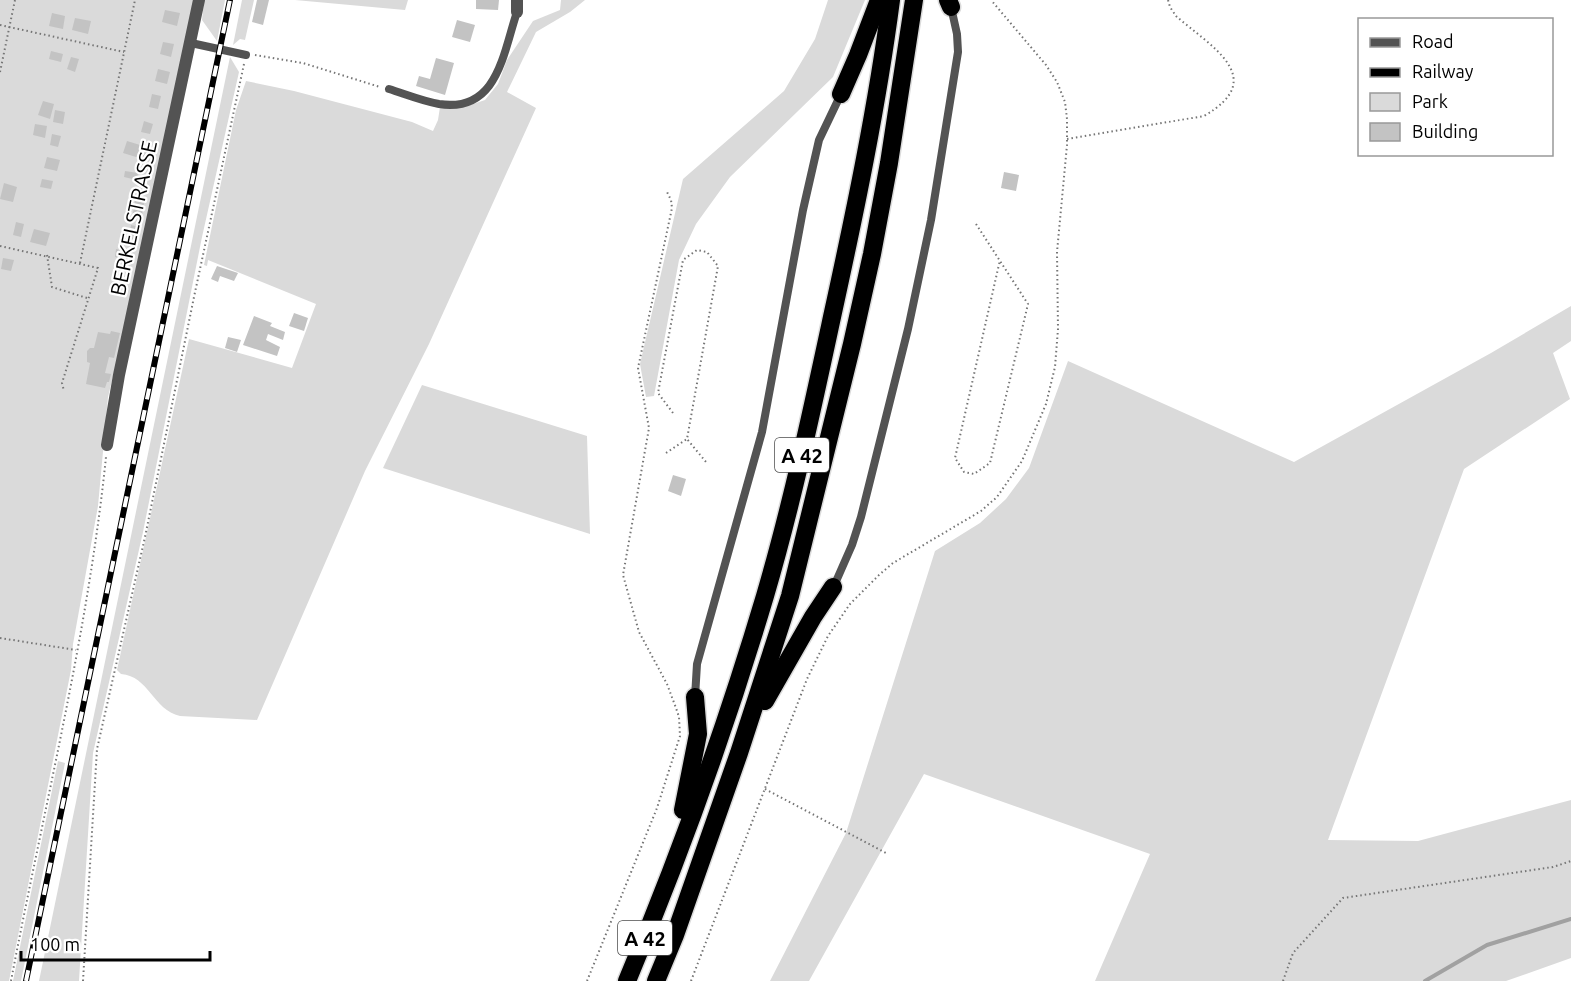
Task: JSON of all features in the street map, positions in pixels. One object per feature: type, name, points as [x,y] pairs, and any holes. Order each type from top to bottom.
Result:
[{"type":"highway","points":[[841,94],[879,0]]},
{"type":"highway","name":"A 42","points":[[627,981],[662,896],[736,690],[766,594],[801,461],[865,165],[891,0]]},
{"type":"highway","name":"A 42","points":[[656,981],[675,935],[739,753],[790,596],[852,344],[889,163],[914,0]]},
{"type":"highway","points":[[739,753],[777,678],[833,587]]},
{"type":"highway","points":[[662,896],[695,756],[698,734],[695,697]]},
{"type":"street","name":"BERKELSTRASSE","points":[[107,445],[119,375],[200,0]]},
{"type":"lane","points":[[833,587],[852,546],[861,518],[908,329],[931,220],[958,52],[957,34],[950,4]]},
{"type":"lane","points":[[389,89],[437,103],[457,104],[473,101],[490,86],[496,76],[517,6]]},
{"type":"lane","points":[[191,43],[246,55]]},
{"type":"lane","points":[[695,697],[697,664],[762,432],[803,210],[819,140],[841,94]]},
{"type":"path","points":[[0,72],[15,0]]},
{"type":"path","points":[[80,263],[135,0]]},
{"type":"path","points":[[691,981],[807,679],[828,636],[850,604],[893,563],[981,511],[997,497],[1022,461],[1046,404],[1055,367],[1058,329],[1057,252],[1067,139],[1065,102],[1057,82],[1046,65],[991,0]]},
{"type":"path","points":[[1067,139],[1204,116],[1213,111],[1229,95],[1234,84],[1234,75],[1229,62],[1176,16],[1168,0]]},
{"type":"path","points":[[0,25],[124,52]]},
{"type":"path","points":[[82,981],[97,749],[145,537],[246,55],[261,55],[303,63],[389,89]]},
{"type":"path","points":[[587,981],[657,808],[680,736],[676,708],[667,684],[639,632],[623,575],[649,428],[638,368],[672,208],[667,192]]},
{"type":"path","points":[[976,224],[1000,260],[1028,304],[990,464],[974,474],[964,471],[955,458],[1000,260]]},
{"type":"path","points":[[0,246],[98,268],[62,383],[64,391]]},
{"type":"path","points":[[666,453],[687,439],[718,266],[707,252],[697,250],[683,260],[658,393],[673,413]]},
{"type":"path","points":[[47,255],[52,287],[88,298]]},
{"type":"path","points":[[687,439],[706,462]]},
{"type":"path","points":[[11,981],[76,650],[101,507],[107,445]]},
{"type":"path","points":[[0,638],[76,650]]},
{"type":"path","points":[[765,789],[886,853]]},
{"type":"path","points":[[1283,981],[1293,953],[1343,898],[1553,867],[1571,861]]},
{"type":"green space","points":[[0,0],[196,0],[141,260],[108,397],[98,506],[73,644],[71,670],[9,981],[0,981]]},
{"type":"green space","points":[[204,0],[225,0],[217,41],[202,20]]},
{"type":"green space","points":[[242,0],[254,0],[245,40],[240,39],[233,45]]},
{"type":"green space","points":[[295,0],[408,0],[405,10]]},
{"type":"green space","points":[[561,0],[585,0],[570,12],[536,32],[507,92],[536,108],[429,344],[365,471],[257,720],[180,716],[171,713],[138,681],[117,670],[189,339],[292,368],[316,304],[208,260],[207,266],[204,265],[236,110],[246,81],[294,91],[412,122],[433,131],[440,107],[467,106],[485,100],[498,84],[507,60],[533,21],[560,10]]},
{"type":"green space","points":[[828,0],[865,0],[833,77],[730,177],[696,224],[679,260],[654,396],[646,397],[640,364],[683,179],[784,91],[815,39]]},
{"type":"green space","points":[[230,57],[239,72],[202,237],[143,532],[93,753],[79,981],[39,981]]},
{"type":"green space","points":[[1571,306],[1571,341],[1553,353],[1570,399],[1464,469],[1328,840],[1418,841],[1571,800],[1571,958],[1506,981],[1095,981],[1150,854],[924,774],[809,981],[770,981],[846,833],[935,551],[980,523],[1006,499],[1029,468],[1068,361],[1294,462]]},
{"type":"green space","points":[[422,385],[587,436],[590,534],[383,468]]},
{"type":"green space","points":[[58,761],[65,763],[21,981],[13,981]]},
{"type":"building","points":[[257,0],[269,0],[263,25],[252,22]]},
{"type":"building","points":[[476,0],[499,0],[498,10],[476,9]]},
{"type":"building","points":[[165,10],[180,13],[177,26],[162,22]]},
{"type":"building","points":[[52,13],[65,16],[63,29],[49,26]]},
{"type":"building","points":[[75,18],[91,21],[88,34],[72,30]]},
{"type":"building","points":[[457,20],[475,25],[470,42],[452,37]]},
{"type":"building","points":[[163,42],[174,44],[171,57],[160,54]]},
{"type":"building","points":[[51,51],[63,54],[61,62],[49,59]]},
{"type":"building","points":[[71,57],[79,59],[75,72],[67,69]]},
{"type":"building","points":[[436,58],[454,63],[445,95],[416,86],[419,76],[430,79]]},
{"type":"building","points":[[158,69],[170,72],[167,84],[155,81]]},
{"type":"building","points":[[152,94],[161,96],[158,109],[149,107]]},
{"type":"building","points":[[43,101],[54,104],[50,119],[38,115]]},
{"type":"building","points":[[55,110],[65,112],[63,124],[53,122]]},
{"type":"building","points":[[144,121],[153,124],[150,134],[141,132]]},
{"type":"building","points":[[35,124],[47,126],[45,138],[33,135]]},
{"type":"building","points":[[52,134],[61,136],[58,147],[50,145]]},
{"type":"building","points":[[127,141],[150,148],[146,160],[123,153]]},
{"type":"building","points":[[47,157],[60,160],[57,171],[44,168]]},
{"type":"building","points":[[125,171],[138,173],[137,180],[124,177]]},
{"type":"building","points":[[1004,172],[1019,175],[1016,191],[1001,188]]},
{"type":"building","points":[[42,179],[53,181],[51,189],[40,187]]},
{"type":"building","points":[[4,183],[17,187],[13,202],[0,199]]},
{"type":"building","points":[[135,201],[144,203],[142,215],[133,213]]},
{"type":"building","points":[[16,222],[24,224],[21,237],[13,235]]},
{"type":"building","points":[[131,225],[140,227],[138,240],[129,238]]},
{"type":"building","points":[[34,229],[50,233],[46,246],[30,242]]},
{"type":"building","points":[[116,249],[129,252],[127,260],[115,257]]},
{"type":"building","points":[[3,258],[14,260],[11,271],[1,269]]},
{"type":"building","points":[[217,266],[238,273],[234,281],[220,276],[218,282],[211,279]]},
{"type":"building","points":[[294,313],[308,318],[304,331],[289,326]]},
{"type":"building","points":[[254,316],[272,323],[270,326],[285,332],[283,340],[268,334],[266,340],[280,347],[277,356],[243,345]]},
{"type":"building","points":[[111,331],[120,333],[114,358],[109,357],[105,373],[111,374],[109,382],[105,388],[86,384],[90,363],[87,362],[87,351],[94,348],[98,332],[110,334]]},
{"type":"building","points":[[228,337],[241,340],[237,352],[225,348]]},
{"type":"building","points":[[673,475],[686,479],[681,496],[668,491]]},
{"type":"waterway","points":[[1425,981],[1487,945],[1571,919]]},
{"type":"railway","points":[[26,981],[230,0]]}]
